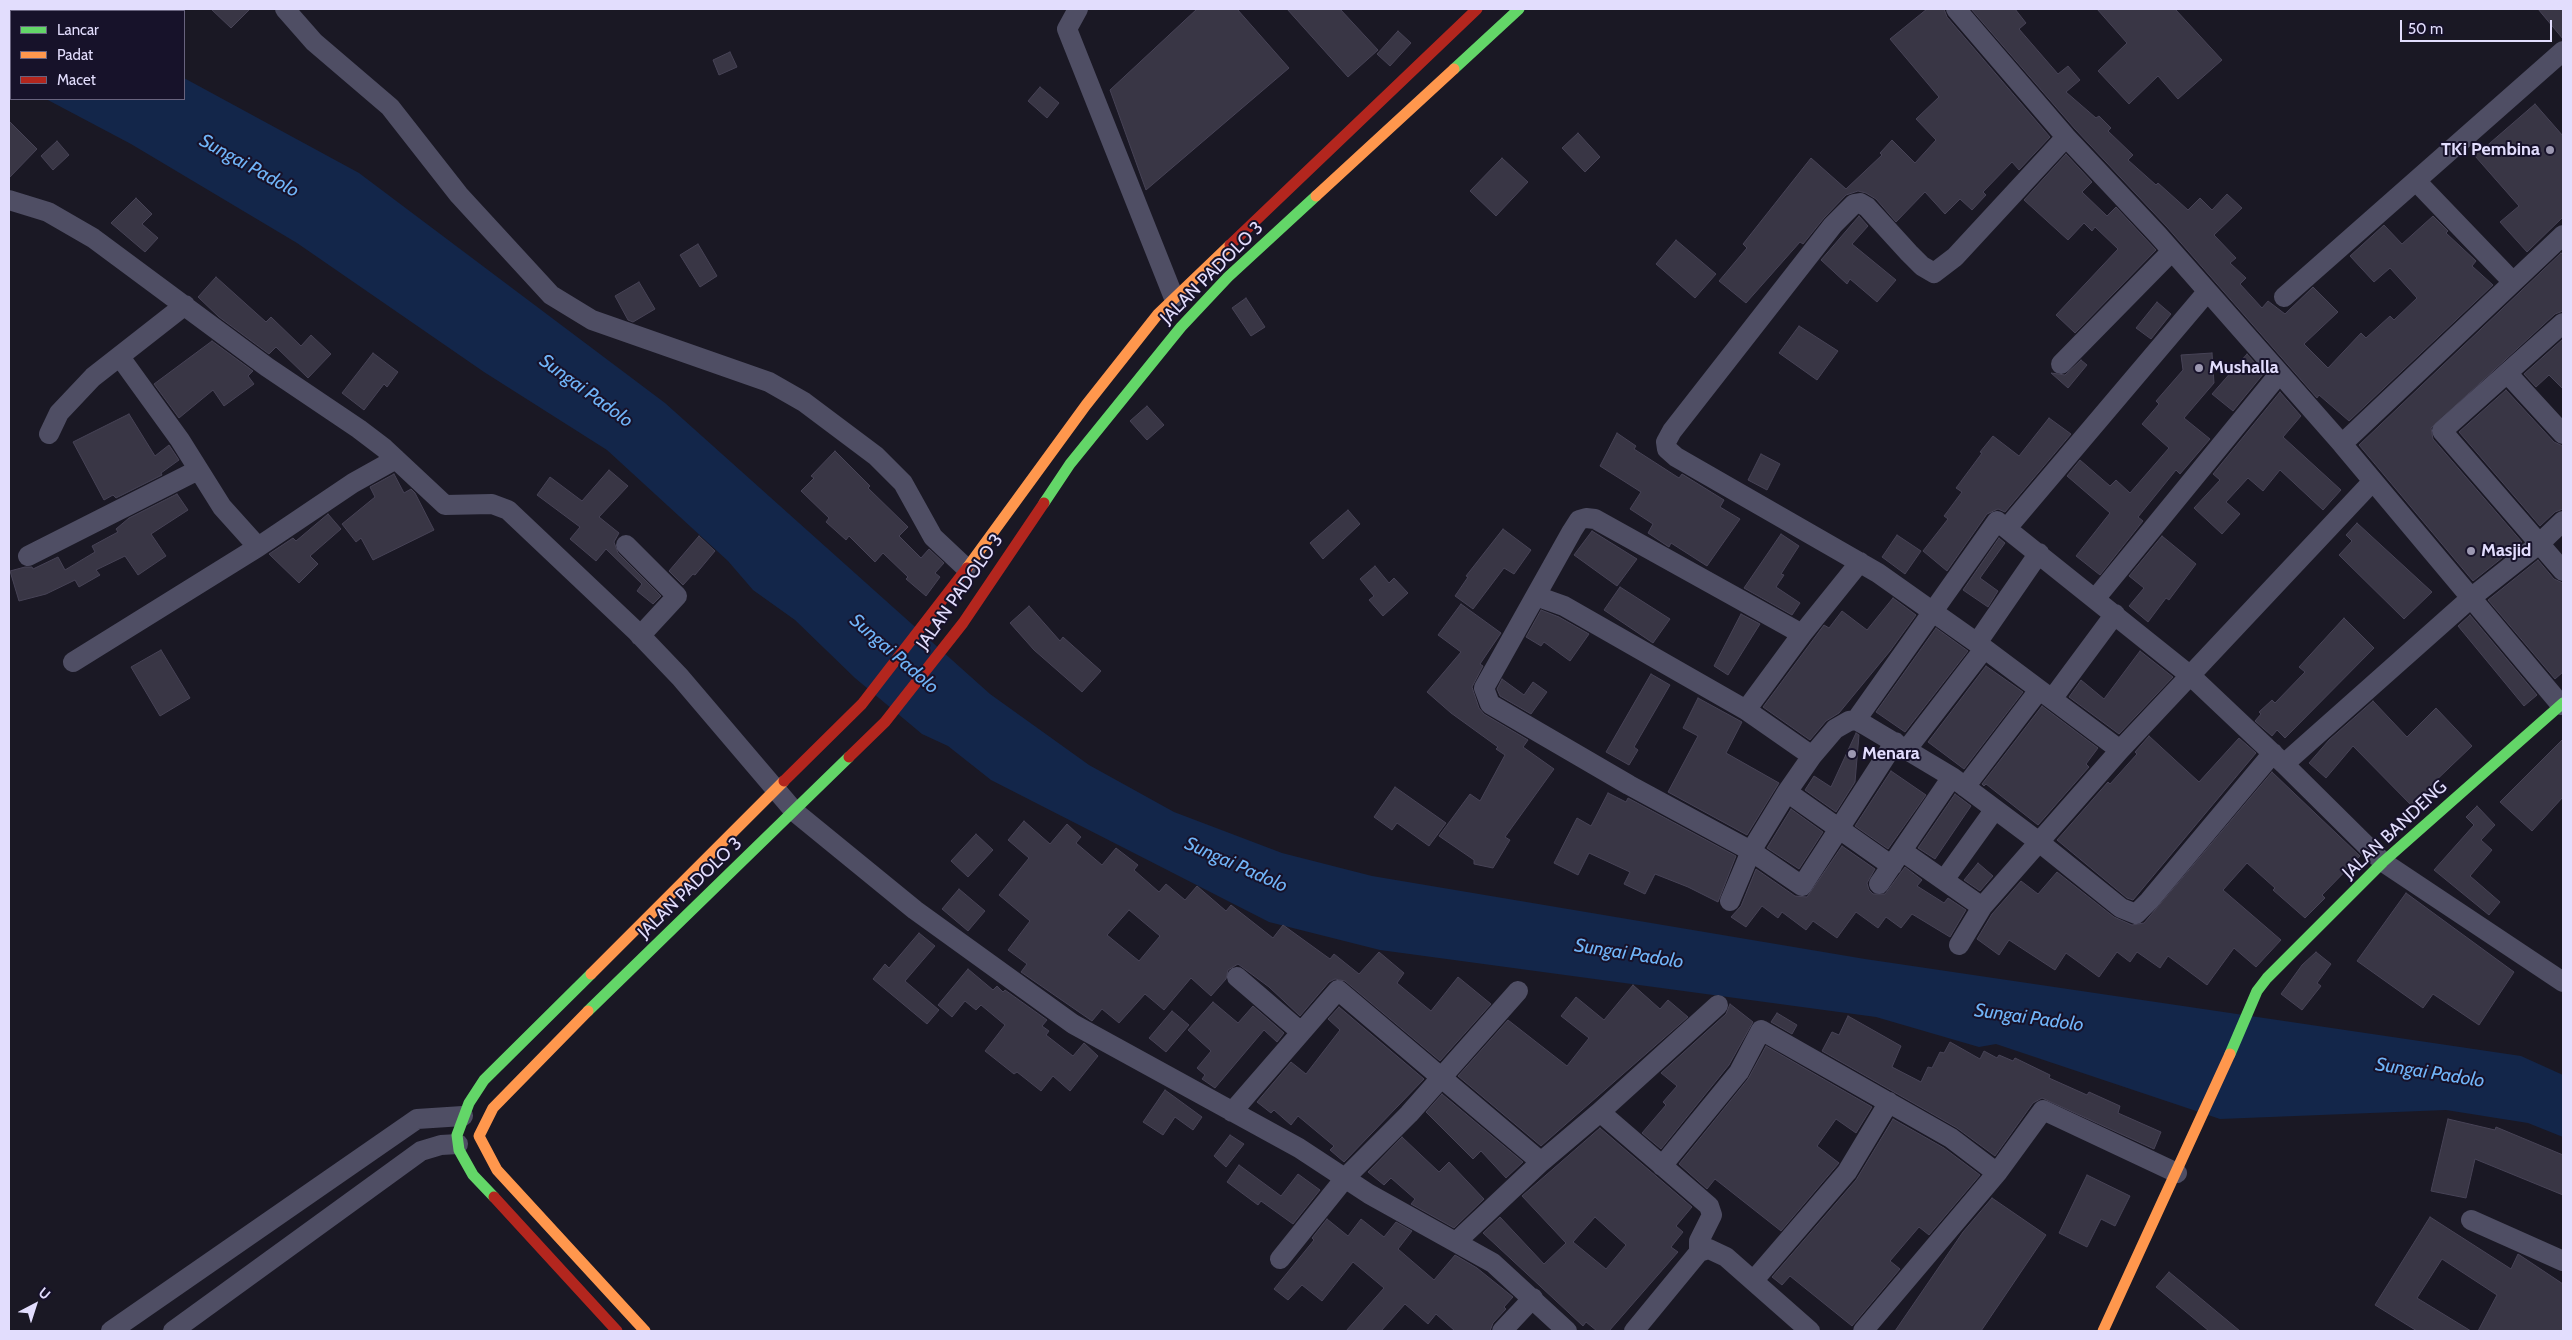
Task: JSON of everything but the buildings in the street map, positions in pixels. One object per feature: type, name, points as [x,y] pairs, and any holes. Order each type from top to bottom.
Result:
[{"type":"street","points":[[285,9],[314,42],[390,106],[459,195],[551,295],[592,320],[769,382],[804,402],[876,456],[903,483],[933,537],[966,568]]},
{"type":"street","points":[[1078,9],[1067,29],[1174,298]]},
{"type":"street","name":"JALAN PADOLO 3","points":[[645,1331],[497,1170],[479,1136],[484,1122],[493,1108],[544,1054],[795,812],[885,722],[963,623],[1070,464],[1181,327],[1436,67],[1478,9]]},
{"type":"street","name":"JALAN PADOLO 3","points":[[458,1144],[457,1135],[463,1116],[484,1080],[774,789],[862,704],[940,603],[1086,405],[1158,314],[1436,67],[1519,9]]},
{"type":"street","points":[[1956,9],[2066,137],[2172,251],[2342,444],[2372,482],[2562,704]]},
{"type":"street","points":[[2284,297],[2563,51]]},
{"type":"street","points":[[2066,137],[1955,257],[1934,273],[1922,266],[1908,253],[1867,207],[1860,203],[1854,204],[1833,225],[1672,431],[1666,442],[1667,449],[1676,457],[1860,562],[1981,646],[2120,750]]},
{"type":"street","points":[[2416,181],[2514,282]]},
{"type":"street","points":[[9,200],[48,212],[93,238],[267,367],[359,429],[396,459],[446,505],[492,504],[508,510],[680,676],[795,812],[916,910],[1073,1024],[1299,1148],[1346,1177],[1369,1194],[1494,1263],[1568,1331]]},
{"type":"street","points":[[2342,444],[2563,235]]},
{"type":"street","points":[[2061,364],[2172,251]]},
{"type":"street","points":[[2007,528],[2207,292]]},
{"type":"street","points":[[49,434],[59,413],[74,396],[185,305]]},
{"type":"street","points":[[2563,323],[2442,431],[2563,571]]},
{"type":"street","points":[[120,357],[180,440],[222,507],[258,547]]},
{"type":"street","points":[[2507,373],[2563,434]]},
{"type":"street","points":[[2096,599],[2280,374]]},
{"type":"street","points":[[73,662],[258,547],[353,483],[396,459]]},
{"type":"street","points":[[28,556],[198,470]]},
{"type":"street","points":[[1959,945],[1982,906],[2120,750],[2192,677],[2372,482]]},
{"type":"street","points":[[1802,634],[1590,518],[1580,520],[1484,688],[1490,704],[1629,786],[1751,851],[1802,886],[1901,746],[1981,646],[2039,553]]},
{"type":"street","points":[[1730,901],[1751,851],[1787,792],[1812,756],[1835,729],[1843,723],[1856,720],[1997,521],[2116,614],[2192,677],[2279,759],[2383,862],[2563,982]]},
{"type":"street","points":[[1856,720],[1959,782],[2039,842],[2121,908],[2136,914],[2279,759],[2472,597],[2539,544],[2563,521]]},
{"type":"street","points":[[626,545],[677,596],[640,636]]},
{"type":"street","points":[[1746,710],[1802,634],[1860,562]]},
{"type":"street","points":[[1536,596],[1564,606],[1746,710],[1812,756]]},
{"type":"street","points":[[1879,884],[1959,782],[2046,694],[2116,614]]},
{"type":"street","name":"JALAN BANDENG","points":[[2103,1331],[2198,1128],[2257,991],[2267,978],[2383,862],[2562,704]]},
{"type":"street","points":[[1787,792],[1840,830],[1944,880],[1982,906]]},
{"type":"street","points":[[1944,880],[1995,809]]},
{"type":"street","points":[[1237,977],[1301,1032]]},
{"type":"street","points":[[1232,1112],[1338,990],[1541,1162]]},
{"type":"street","points":[[1280,1259],[1346,1177],[1410,1114],[1518,991]]},
{"type":"street","points":[[1457,1241],[1541,1162],[1600,1112],[1718,1005]]},
{"type":"street","points":[[1662,1166],[1739,1072],[1762,1030],[1951,1138],[1997,1172]]},
{"type":"street","points":[[527,1038],[544,1054]]},
{"type":"street","points":[[1754,1280],[1847,1172],[1889,1102]]},
{"type":"street","points":[[1864,1331],[1997,1172],[2043,1110],[2177,1173]]},
{"type":"street","points":[[1600,1112],[1709,1206],[1712,1215],[1698,1241],[1699,1252]]},
{"type":"street","points":[[111,1331],[416,1119],[463,1116]]},
{"type":"street","points":[[173,1331],[421,1151],[441,1144],[458,1144],[472,1176],[617,1331]]},
{"type":"street","points":[[2470,1220],[2563,1261]]},
{"type":"street","points":[[1634,1331],[1699,1252],[1709,1249],[1726,1257],[1810,1331]]},
{"type":"street","points":[[568,1280],[585,1267]]},
{"type":"street","points":[[1502,1331],[1533,1298]]},
{"type":"water","points":[[9,9],[58,10],[10,10],[9,79]]},
{"type":"water","name":"Sungai Padolo","points":[[185,79],[359,173],[665,403],[990,694],[1089,765],[1174,812],[1282,853],[1372,876],[1865,959],[2521,1056],[2563,1075],[2563,1137],[2528,1123],[2446,1110],[2220,1119],[1996,1044],[1979,1047],[1876,1017],[1380,950],[1269,922],[991,780],[948,746],[922,734],[855,678],[795,620],[753,590],[728,561],[607,450],[484,372],[297,243],[131,144],[48,100],[185,100]]},
{"type":"traffic: fast","points":[[1454,69],[1519,9]]},
{"type":"traffic: fast","points":[[1044,503],[1070,464],[1181,327],[1228,277],[1316,196]]},
{"type":"traffic: fast","points":[[2230,1054],[2257,991],[2267,978],[2383,862],[2563,703]]},
{"type":"traffic: fast","points":[[588,1011],[849,757]]},
{"type":"traffic: fast","points":[[494,1197],[473,1175],[459,1150],[457,1135],[469,1103],[484,1080],[591,974]]},
{"type":"traffic: slow","points":[[1316,196],[1454,69]]},
{"type":"traffic: slow","points":[[967,568],[1086,405],[1158,314],[1230,245]]},
{"type":"traffic: slow","points":[[591,974],[784,781]]},
{"type":"traffic: slow","points":[[588,1011],[493,1108],[479,1136],[497,1170],[645,1331]]},
{"type":"traffic: slow","points":[[2103,1331],[2230,1054]]},
{"type":"traffic: jam","points":[[1230,245],[1477,9]]},
{"type":"traffic: jam","points":[[849,757],[885,722],[963,623],[1044,503]]},
{"type":"traffic: jam","points":[[784,781],[862,704],[967,568]]},
{"type":"traffic: jam","points":[[494,1197],[617,1331]]},
{"type":"place","name":"TKi Pembina","points":[[2550,150]]},
{"type":"place","name":"Mushalla","points":[[2199,368]]},
{"type":"place","name":"Masjid","points":[[2471,551]]},
{"type":"place","name":"Menara","points":[[1852,754]]}]
